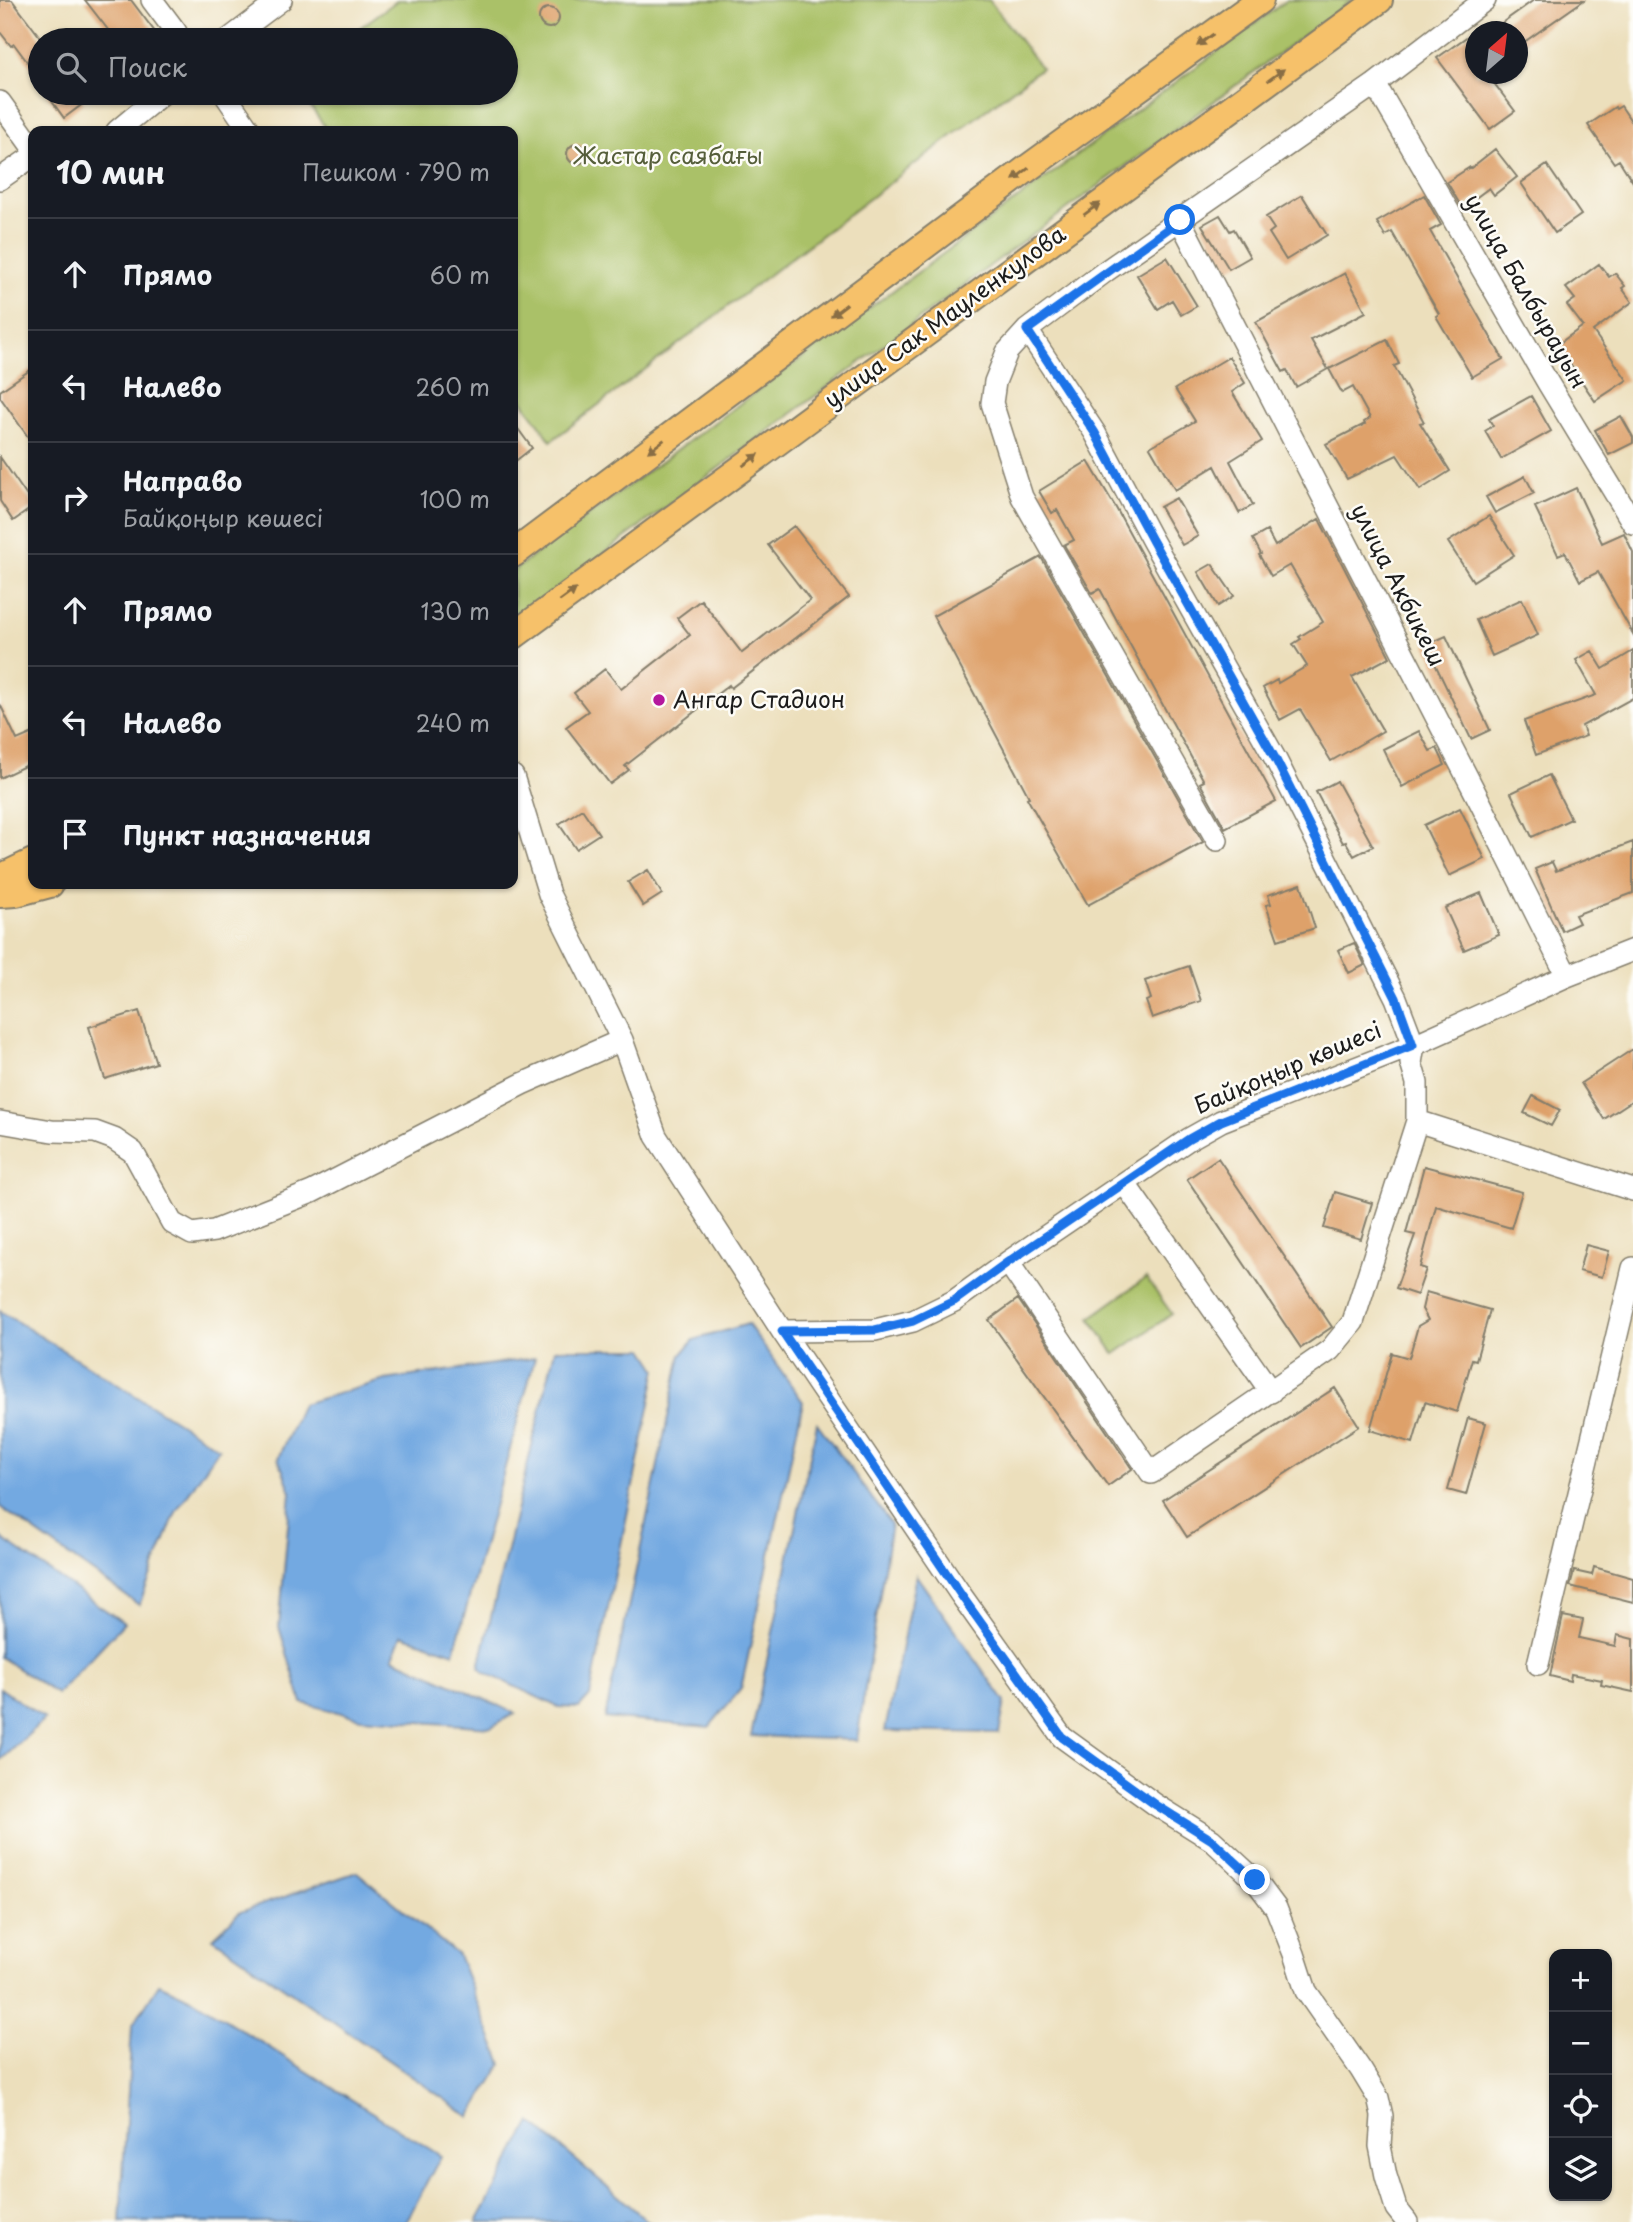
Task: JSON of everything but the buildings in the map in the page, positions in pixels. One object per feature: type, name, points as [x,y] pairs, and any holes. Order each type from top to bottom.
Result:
[{"type":"main road","name":"улица Сак Мауленкулова","points":[[518,632],[1379,0]]},
{"type":"main road","points":[[518,550],[1255,1]]},
{"type":"main road","points":[[0,878],[28,864]]},
{"type":"main road","points":[[0,894],[31,889]]},
{"type":"street","points":[[152,0],[173,28]]},
{"type":"street","points":[[244,28],[281,0]]},
{"type":"street","points":[[1217,840],[1022,497],[992,403],[995,382],[1007,352],[1027,330],[1375,84],[1485,0]]},
{"type":"street","name":"улица Балбырауын","points":[[1375,84],[1541,371],[1633,523]]},
{"type":"street","points":[[0,102],[28,141]]},
{"type":"street","points":[[123,126],[148,105]]},
{"type":"street","points":[[232,105],[247,126]]},
{"type":"street","points":[[0,180],[28,160]]},
{"type":"street","name":"улица Акбикеш","points":[[1180,220],[1474,789],[1567,976]]},
{"type":"street","points":[[1008,1262],[1151,1472],[1330,1350],[1353,1322],[1417,1121],[1417,1083],[1411,1063],[1413,1045],[1396,998],[1276,760],[1095,433],[1027,330]]},
{"type":"street","points":[[518,792],[549,894],[622,1040],[656,1136],[782,1331],[961,1595],[1062,1737],[1156,1805],[1212,1840],[1255,1880],[1276,1908],[1306,1990],[1378,2098],[1382,2116],[1380,2146],[1386,2176],[1396,2208],[1407,2222]]},
{"type":"street","name":"Байқоңыр көшесі","points":[[782,1331],[875,1330],[913,1321],[954,1301],[1189,1139],[1221,1121],[1413,1045],[1567,976],[1633,950]]},
{"type":"street","points":[[0,1122],[52,1131],[95,1132],[114,1139],[133,1152],[172,1223],[192,1234],[214,1231],[312,1192],[522,1084],[622,1040]]},
{"type":"street","points":[[1417,1121],[1633,1189]]},
{"type":"street","points":[[1125,1184],[1271,1392]]},
{"type":"street","points":[[1538,1664],[1633,1268]]},
{"type":"green space","name":"Жастар саябағы","points":[[398,0],[989,0],[1041,68],[551,441],[518,394],[518,126],[324,126],[310,105],[518,105],[518,28],[360,28]]},
{"type":"green space","points":[[1287,0],[1352,0],[518,617],[518,567]]},
{"type":"green space","points":[[1146,1278],[1172,1314],[1115,1354],[1090,1318]]},
{"type":"water","points":[[0,1311],[219,1448],[176,1512],[139,1605],[0,1507]]},
{"type":"water","points":[[748,1324],[803,1402],[741,1689],[709,1727],[605,1718],[681,1355],[694,1340]]},
{"type":"water","points":[[555,1349],[644,1349],[657,1369],[590,1696],[579,1708],[558,1707],[484,1672],[479,1667]]},
{"type":"water","points":[[535,1358],[454,1653],[401,1635],[393,1658],[515,1713],[491,1727],[361,1718],[302,1703],[279,1627],[291,1492],[278,1458],[302,1404],[385,1380]]},
{"type":"water","points":[[817,1423],[891,1524],[857,1740],[751,1736]]},
{"type":"water","points":[[0,1537],[124,1623],[57,1694],[0,1657]]},
{"type":"water","points":[[916,1575],[1005,1702],[999,1733],[885,1731]]},
{"type":"water","points":[[0,1688],[45,1719],[0,1761]]},
{"type":"water","points":[[357,1872],[458,1955],[502,2064],[470,2117],[213,1938],[240,1912]]},
{"type":"water","points":[[159,1984],[194,2000],[441,2156],[406,2222],[120,2222],[132,2026]]},
{"type":"water","points":[[531,2122],[649,2222],[477,2222]]},
{"type":"place","name":"Ангар Стадион","points":[[659,700]]},
{"type":"route","points":[[1180,220],[1027,330],[1095,433],[1276,760],[1396,998],[1413,1045],[1221,1121],[1189,1139],[954,1301],[913,1321],[875,1330],[782,1331],[961,1595],[1062,1737],[1156,1805],[1212,1840],[1255,1880]]}]
